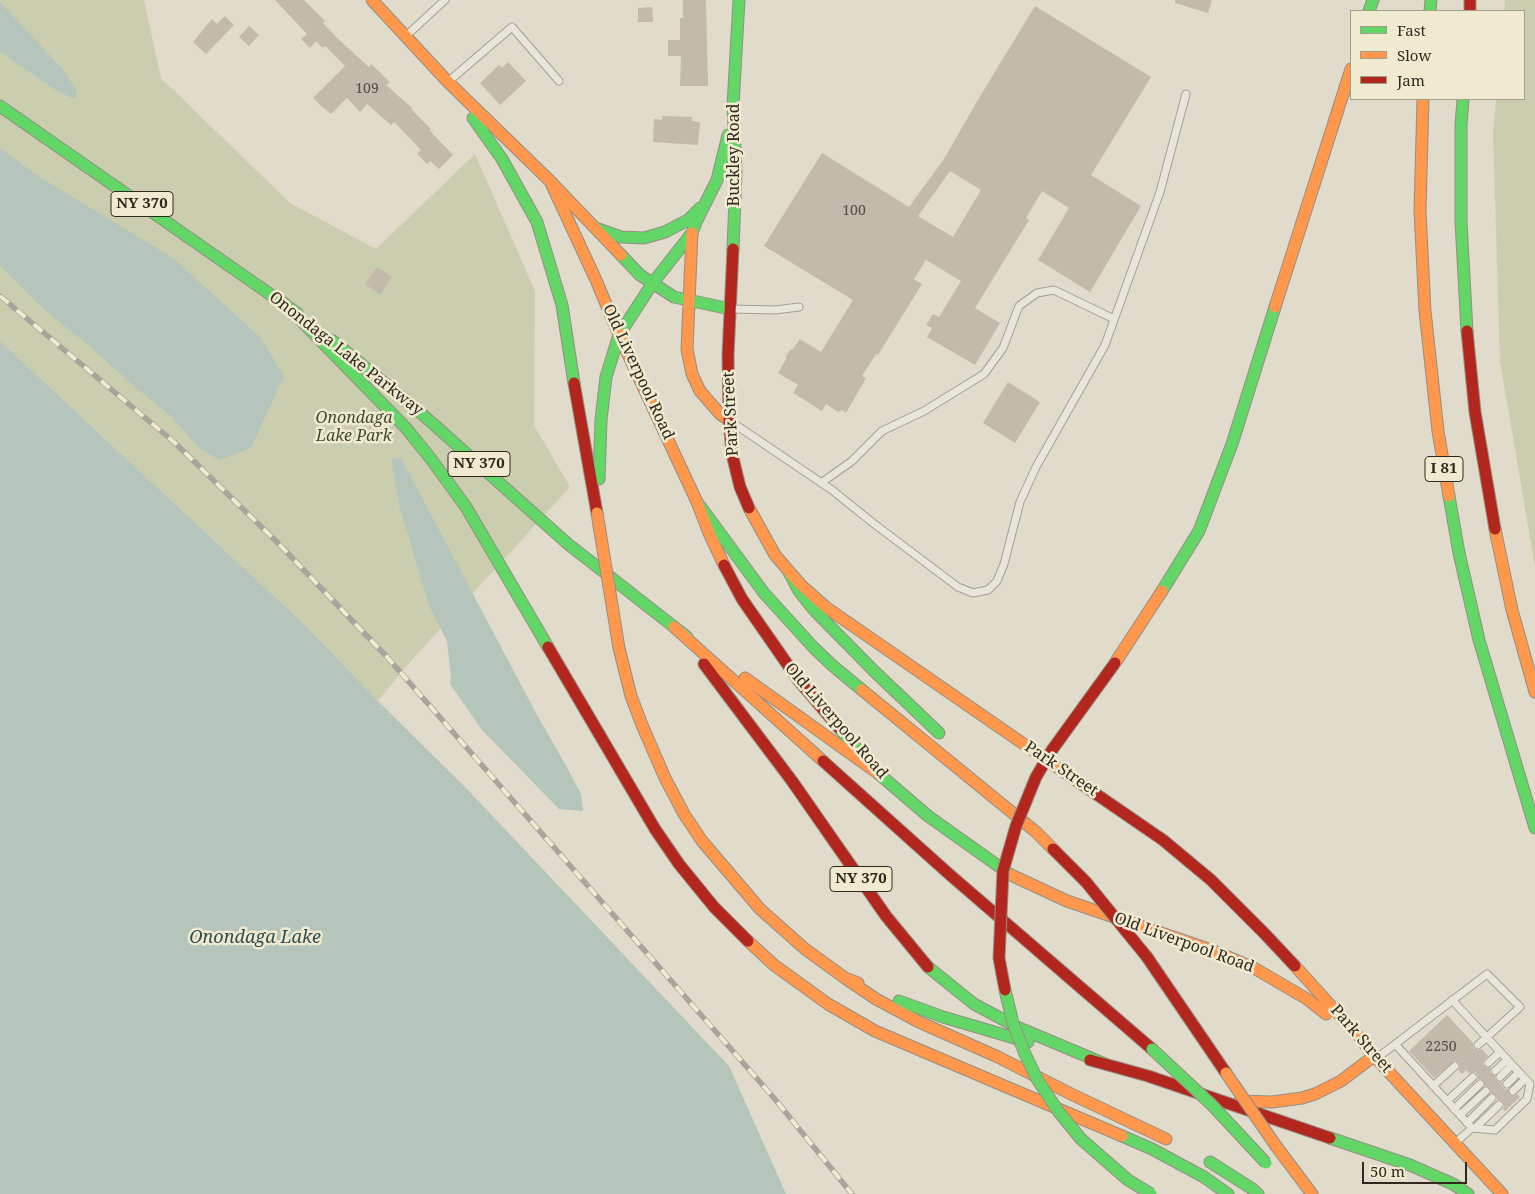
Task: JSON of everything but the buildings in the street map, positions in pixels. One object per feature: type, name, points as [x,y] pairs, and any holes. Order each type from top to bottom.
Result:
[{"type":"main road","name":"Old Liverpool Road","points":[[372,0],[448,82],[550,181],[640,275],[674,297],[730,310]]},
{"type":"main road","name":"Buckley Road","points":[[730,310],[736,172],[733,106],[739,0]]},
{"type":"main road","points":[[1151,1194],[1128,1180],[1081,1139],[1058,1111],[1037,1079],[1016,1031],[1005,993],[999,958],[1003,872],[1016,826],[1036,777],[1052,750],[1124,651],[1199,531],[1232,444],[1350,72]]},
{"type":"main road","points":[[448,82],[502,159],[537,222],[562,305],[580,422],[620,648],[631,696],[645,734],[665,778],[684,814],[702,841],[760,909],[804,948],[876,999],[919,1022],[998,1057],[1174,1143]]},
{"type":"main road","name":"I 81","points":[[1423,100],[1420,211],[1424,293],[1438,431],[1458,553],[1479,640],[1535,828]]},
{"type":"main road","name":"I 81","points":[[1463,100],[1461,126],[1461,222],[1468,340],[1475,412],[1490,508],[1512,610],[1535,692]]},
{"type":"main road","name":"Onondaga Lake Parkway","points":[[0,106],[284,303],[422,414],[568,544],[674,627]]},
{"type":"main road","points":[[729,420],[720,414],[700,391],[692,374],[687,349],[692,233],[717,180],[726,146],[733,106]]},
{"type":"main road","name":"Old Liverpool Road","points":[[550,181],[697,502],[709,533],[742,599],[799,681],[879,774],[928,816],[1013,877],[1067,901],[1214,951],[1254,968],[1307,999],[1375,1057]]},
{"type":"main road","points":[[594,228],[621,237],[644,238],[665,232],[688,220],[696,214],[708,197]]},
{"type":"main road","points":[[597,514],[601,420],[606,378],[619,335],[652,284],[692,233]]},
{"type":"main road","points":[[284,303],[406,428],[431,459],[466,507],[655,829],[679,864],[714,907],[756,949],[774,965],[828,1004],[875,1031],[1152,1150],[1204,1177],[1228,1194]]},
{"type":"main road","name":"Park Street","points":[[730,310],[728,355],[729,420],[732,454],[740,487],[752,516],[788,572],[827,608],[1132,818],[1163,840],[1211,880],[1265,934],[1361,1039],[1375,1057],[1502,1194]]},
{"type":"main road","points":[[697,502],[764,593],[814,648],[840,672],[1036,832],[1086,882],[1147,957],[1276,1146],[1312,1194]]},
{"type":"main road","points":[[788,572],[799,591],[814,610],[874,672],[945,739]]},
{"type":"main road","points":[[674,627],[949,874],[1152,1049],[1212,1105],[1269,1166]]},
{"type":"main road","name":"NY 370","points":[[674,627],[879,774]]},
{"type":"main road","name":"NY 370","points":[[674,627],[726,692],[792,781],[886,916],[926,965],[974,1004],[1008,1022],[1105,1064],[1148,1076],[1410,1165],[1453,1184],[1468,1194]]},
{"type":"main road","points":[[974,766],[1024,814],[1053,848]]},
{"type":"main road","points":[[845,978],[943,1017],[1105,1064]]},
{"type":"main road","name":"NY 370","points":[[1217,1100],[1272,1102],[1302,1098],[1315,1094],[1341,1081],[1375,1057]]},
{"type":"main road","points":[[1201,1156],[1258,1194]]},
{"type":"lane","points":[[405,36],[445,0]]},
{"type":"lane","points":[[448,82],[512,27],[559,81]]},
{"type":"lane","points":[[729,420],[821,483],[958,587],[973,593],[988,590],[997,581],[1004,564],[1020,502],[1036,467],[1105,345],[1160,192],[1186,94]]},
{"type":"lane","points":[[821,483],[852,460],[882,431],[924,411],[984,374],[1003,348],[1019,306],[1037,293],[1054,290],[1114,319]]},
{"type":"lane","points":[[730,310],[776,310],[799,307]]},
{"type":"lane","points":[[1375,1057],[1487,974],[1520,1006],[1478,1045]]},
{"type":"lane","points":[[1395,1044],[1471,1126],[1495,1130],[1527,1099],[1530,1084],[1452,1000]]},
{"type":"lane","points":[[1488,1063],[1500,1052]]},
{"type":"lane","points":[[1495,1071],[1510,1063]]},
{"type":"lane","points":[[1500,1077],[1510,1063]]},
{"type":"lane","points":[[1433,1086],[1455,1066]]},
{"type":"lane","points":[[1507,1084],[1519,1072]]},
{"type":"lane","points":[[1447,1101],[1473,1077]]},
{"type":"lane","points":[[1514,1091],[1525,1079]]},
{"type":"lane","points":[[1454,1109],[1480,1084]]},
{"type":"lane","points":[[1460,1115],[1486,1091]]},
{"type":"lane","points":[[1455,1143],[1471,1126],[1492,1098]]},
{"type":"lane","points":[[1471,1126],[1499,1105]]},
{"type":"green space","name":"Onondaga Lake Park","points":[[0,0],[144,0],[161,78],[290,203],[376,249],[475,154],[535,291],[534,425],[570,487],[408,664],[378,701],[305,625],[0,341]]},
{"type":"green space","points":[[1505,0],[1535,0],[1535,567],[1500,361],[1493,132],[1496,100],[1525,100],[1525,10],[1504,10]]},
{"type":"water","points":[[0,2],[60,66],[77,90],[76,97],[72,98],[57,91],[0,52]]},
{"type":"water","points":[[0,148],[38,176],[173,258],[260,337],[284,376],[251,448],[219,460],[198,447],[172,417],[39,305],[0,266]]},
{"type":"water","name":"Onondaga Lake","points":[[0,341],[305,625],[466,788],[729,1066],[786,1194],[0,1194]]},
{"type":"water","points":[[401,458],[581,794],[583,811],[559,809],[482,730],[450,684],[447,641],[429,606],[399,505],[391,459]]},
{"type":"railway","points":[[0,296],[174,442],[277,542],[387,657],[774,1098],[852,1194]]},
{"type":"traffic: fast","points":[[733,249],[736,172],[733,106],[739,0]]},
{"type":"traffic: fast","points":[[1369,10],[1373,0]]},
{"type":"traffic: fast","points":[[1430,10],[1431,0]]},
{"type":"traffic: fast","points":[[1463,100],[1461,125],[1461,222],[1467,331]]},
{"type":"traffic: fast","points":[[0,106],[297,313]]},
{"type":"traffic: fast","points":[[473,118],[502,159],[537,222],[562,305],[574,383]]},
{"type":"traffic: fast","points":[[599,479],[601,420],[606,377],[619,335],[652,284],[692,233],[717,180],[728,135]]},
{"type":"traffic: fast","points":[[598,229],[621,237],[644,238],[665,232],[688,220],[700,208]]},
{"type":"traffic: fast","points":[[621,255],[640,275],[674,297],[730,309]]},
{"type":"traffic: fast","points":[[284,303],[406,428],[431,459],[466,507],[548,647]]},
{"type":"traffic: fast","points":[[1162,591],[1199,531],[1232,444],[1275,307]]},
{"type":"traffic: fast","points":[[333,341],[422,414],[568,544],[687,637]]},
{"type":"traffic: fast","points":[[1449,496],[1459,553],[1479,640],[1535,828]]},
{"type":"traffic: fast","points":[[697,502],[764,593],[814,648],[862,690]]},
{"type":"traffic: fast","points":[[789,572],[799,591],[814,610],[939,733]]},
{"type":"traffic: fast","points":[[839,728],[879,774],[928,816],[1011,875]]},
{"type":"traffic: fast","points":[[928,967],[974,1004],[1017,1027],[1105,1064]]},
{"type":"traffic: fast","points":[[1005,990],[1013,1023],[1025,1054],[1037,1079],[1058,1111],[1081,1139],[1128,1180],[1151,1194]]},
{"type":"traffic: fast","points":[[899,1001],[943,1017],[1028,1042]]},
{"type":"traffic: fast","points":[[1152,1049],[1212,1105],[1266,1163]]},
{"type":"traffic: fast","points":[[1122,1136],[1152,1149],[1204,1177],[1228,1194]]},
{"type":"traffic: fast","points":[[1330,1138],[1410,1165],[1453,1184],[1468,1194]]},
{"type":"traffic: fast","points":[[1210,1162],[1258,1194]]},
{"type":"traffic: slow","points":[[372,0],[448,82],[550,181],[621,255]]},
{"type":"traffic: slow","points":[[1275,307],[1350,72]]},
{"type":"traffic: slow","points":[[1423,100],[1420,211],[1425,311],[1438,431],[1449,496]]},
{"type":"traffic: slow","points":[[550,181],[724,565]]},
{"type":"traffic: slow","points":[[692,233],[687,349],[692,374],[700,391],[720,414],[729,420]]},
{"type":"traffic: slow","points":[[749,508],[775,555],[801,585],[827,608],[1080,783]]},
{"type":"traffic: slow","points":[[597,513],[619,648]]},
{"type":"traffic: slow","points":[[1495,529],[1512,610],[1535,692]]},
{"type":"traffic: slow","points":[[1115,663],[1162,591]]},
{"type":"traffic: slow","points":[[674,627],[823,761]]},
{"type":"traffic: slow","points":[[619,648],[631,696],[642,725],[665,778],[684,814],[702,841],[760,909],[805,949],[845,978],[858,983]]},
{"type":"traffic: slow","points":[[745,678],[879,774]]},
{"type":"traffic: slow","points":[[862,690],[1036,832],[1053,849]]},
{"type":"traffic: slow","points":[[1011,875],[1067,901],[1214,951],[1254,968],[1307,999],[1326,1014]]},
{"type":"traffic: slow","points":[[748,941],[774,965],[828,1004],[875,1031],[1122,1136]]},
{"type":"traffic: slow","points":[[1295,966],[1374,1056],[1502,1194]]},
{"type":"traffic: slow","points":[[845,978],[876,999],[919,1022],[998,1057],[1166,1139]]},
{"type":"traffic: slow","points":[[1240,1101],[1272,1102],[1302,1098],[1315,1094],[1341,1081],[1374,1056]]},
{"type":"traffic: slow","points":[[1226,1073],[1276,1146]]},
{"type":"traffic: slow","points":[[1276,1146],[1312,1194]]},
{"type":"traffic: jam","points":[[1470,0],[1470,10]]},
{"type":"traffic: jam","points":[[733,249],[728,355],[729,420],[732,454],[740,487],[749,508]]},
{"type":"traffic: jam","points":[[1467,331],[1475,412],[1495,529]]},
{"type":"traffic: jam","points":[[574,383],[597,513]]},
{"type":"traffic: jam","points":[[724,565],[742,599],[799,681],[839,728]]},
{"type":"traffic: jam","points":[[548,647],[655,829],[679,864],[714,907],[748,941]]},
{"type":"traffic: jam","points":[[1005,990],[999,958],[1003,871],[1016,826],[1036,777],[1052,750],[1115,663]]},
{"type":"traffic: jam","points":[[704,664],[792,781],[886,916],[928,967]]},
{"type":"traffic: jam","points":[[823,761],[949,874],[1152,1049]]},
{"type":"traffic: jam","points":[[1080,783],[1163,840],[1211,880],[1295,966]]},
{"type":"traffic: jam","points":[[1053,849],[1086,882],[1147,957]]},
{"type":"traffic: jam","points":[[1147,957],[1226,1073]]},
{"type":"traffic: jam","points":[[1090,1060],[1148,1076],[1330,1138]]}]
